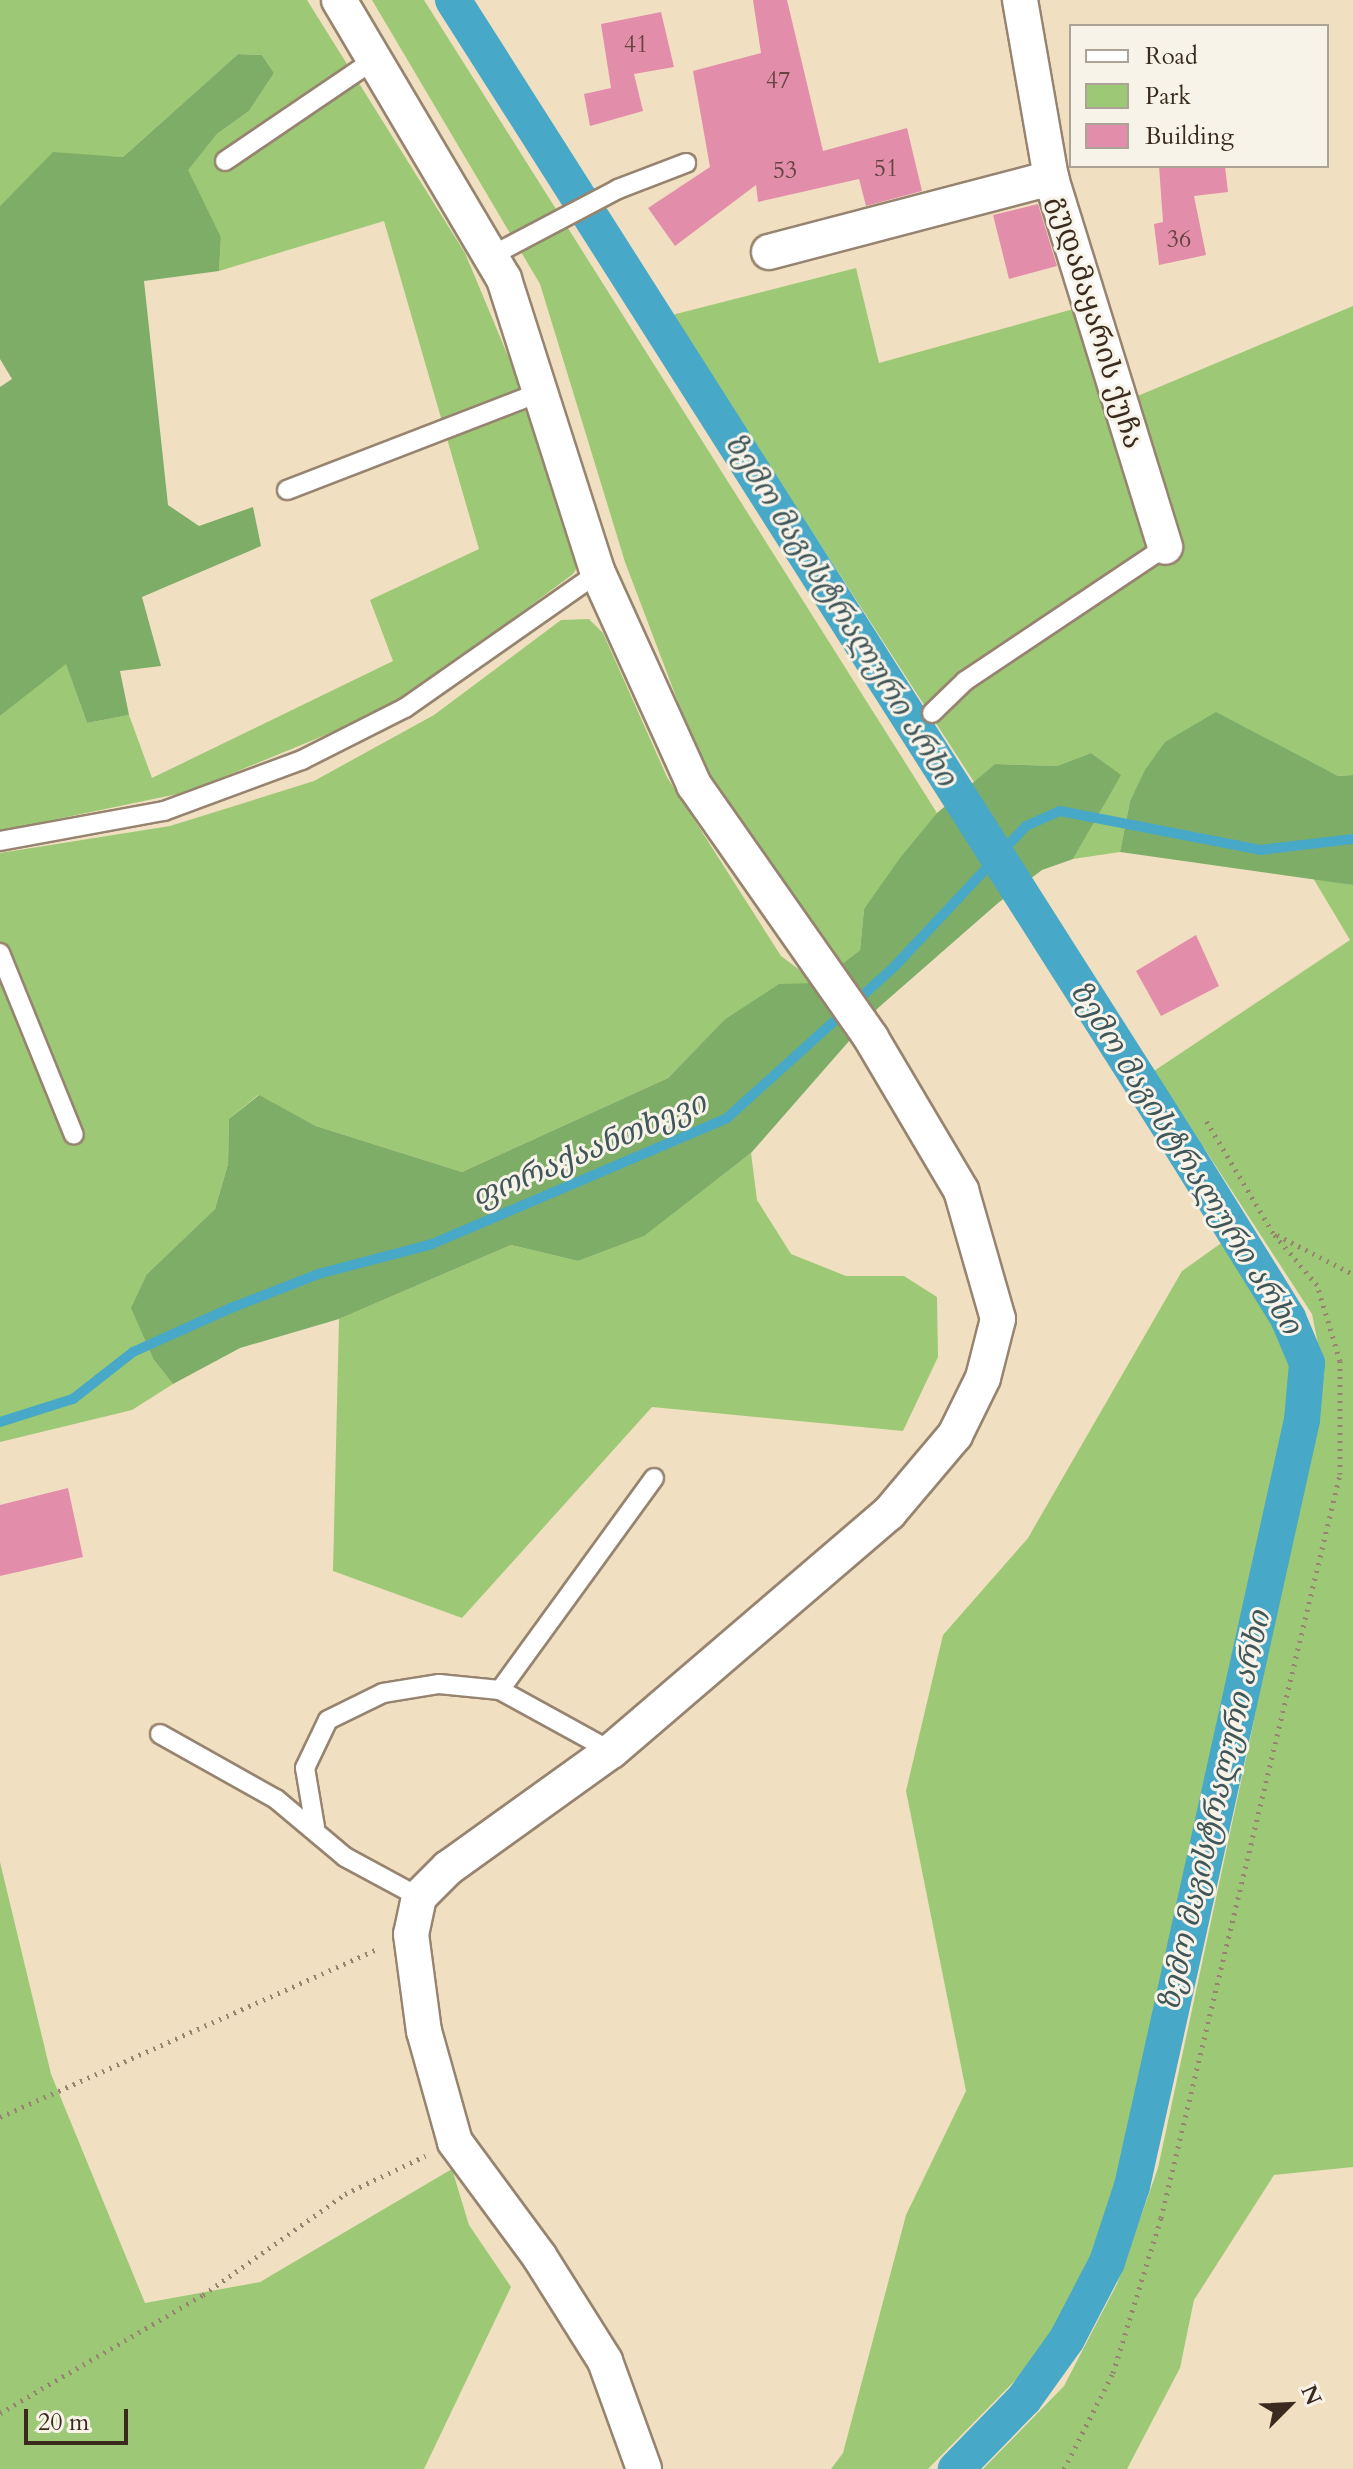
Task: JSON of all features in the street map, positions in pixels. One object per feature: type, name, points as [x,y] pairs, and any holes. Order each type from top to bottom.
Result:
[{"type":"street","points":[[339,0],[375,59],[504,249],[504,279],[544,391],[598,573],[694,785],[785,922],[834,983],[871,1038],[961,1190],[998,1319],[983,1378],[955,1435],[889,1513],[611,1751],[448,1868],[419,1897],[411,1934],[424,2031],[455,2142],[539,2256],[605,2361],[644,2469]]},
{"type":"street","name":"გუდამაყარის ქუჩა","points":[[1020,0],[1051,178],[1165,547]]},
{"type":"street","points":[[769,252],[1051,178]]},
{"type":"lane","points":[[225,161],[375,59]]},
{"type":"lane","points":[[504,249],[618,189],[686,163]]},
{"type":"lane","points":[[287,490],[544,391]]},
{"type":"lane","points":[[932,713],[965,681],[1165,547]]},
{"type":"lane","points":[[0,841],[164,811],[302,760],[405,708],[598,573]]},
{"type":"lane","points":[[0,953],[74,1135]]},
{"type":"lane","points":[[500,1690],[654,1478]]},
{"type":"lane","points":[[315,1827],[305,1768],[328,1720],[383,1693],[439,1684],[500,1690],[611,1751]]},
{"type":"lane","points":[[160,1734],[315,1827],[345,1857],[419,1897]]},
{"type":"path","points":[[1064,2469],[1113,2373],[1161,2218],[1340,1474],[1340,1361],[1317,1285],[1273,1233],[1206,1120]]},
{"type":"path","points":[[1273,1233],[1353,1274]]},
{"type":"path","points":[[0,2117],[411,1934]]},
{"type":"path","points":[[0,2413],[203,2295],[345,2194],[455,2142]]},
{"type":"green space","points":[[0,0],[307,0],[465,253],[521,387],[582,560],[573,574],[409,696],[357,722],[187,792],[0,831],[0,716],[66,663],[87,723],[129,715],[152,778],[393,661],[370,600],[479,549],[384,221],[219,271],[221,237],[187,170],[217,134],[249,111],[274,73],[262,55],[238,54],[123,157],[53,153],[0,206]]},
{"type":"green space","points":[[372,0],[424,0],[937,813],[864,909],[860,950],[840,966],[703,768],[625,562],[540,284]]},
{"type":"green space","points":[[238,54],[262,55],[274,73],[249,111],[217,134],[188,170],[221,237],[219,271],[144,281],[168,505],[199,526],[253,507],[261,546],[142,597],[161,666],[120,671],[129,715],[87,723],[66,664],[0,716],[0,387],[12,379],[0,359],[0,206],[53,152],[123,157]]},
{"type":"green space","points":[[856,268],[879,363],[1077,308],[1104,410],[1353,306],[1353,775],[1338,776],[1297,756],[1165,742],[1130,801],[1120,852],[1073,859],[1120,775],[1091,753],[1057,766],[995,764],[974,782],[672,315]]},
{"type":"green space","points":[[589,619],[603,633],[667,777],[781,956],[817,983],[724,1020],[668,1078],[462,1172],[316,1126],[258,1095],[229,1119],[228,1164],[215,1209],[147,1274],[154,1360],[173,1384],[132,1410],[0,1442],[0,853],[170,826],[314,781],[434,715],[561,620]]},
{"type":"green space","points":[[1216,712],[1338,776],[1353,775],[1353,885],[1120,852],[1130,801],[1145,770],[1165,742]]},
{"type":"green space","points":[[1091,753],[1121,775],[1073,859],[1042,870],[998,903],[878,1008],[751,1153],[644,1236],[578,1261],[511,1245],[339,1319],[240,1348],[173,1384],[154,1360],[131,1308],[147,1274],[215,1209],[228,1164],[229,1119],[259,1095],[316,1126],[462,1172],[668,1078],[724,1020],[779,984],[818,983],[860,950],[864,909],[900,858],[937,813],[995,764],[1057,766]]},
{"type":"green space","points":[[1313,878],[1353,885],[1353,2167],[1274,2175],[1194,2300],[1180,2368],[1127,2469],[983,2469],[1064,2386],[1117,2284],[1158,2168],[1251,1735],[1322,1364],[1312,1314],[1154,1071],[1350,940]]},
{"type":"green space","points":[[751,1153],[757,1200],[791,1254],[846,1276],[904,1276],[937,1297],[938,1357],[903,1431],[652,1407],[462,1618],[333,1571],[339,1319],[511,1245],[578,1261],[643,1236]]},
{"type":"green space","points":[[1227,1239],[1286,1334],[1296,1377],[1134,2124],[1097,2265],[1045,2350],[928,2469],[831,2469],[843,2453],[906,2215],[966,2091],[906,1791],[943,1635],[1028,1538],[1182,1271]]},
{"type":"green space","points":[[0,1862],[51,2074],[145,2303],[260,2282],[452,2169],[469,2225],[511,2287],[424,2469],[0,2469]]},
{"type":"building","points":[[753,0],[787,0],[823,151],[907,128],[922,191],[866,206],[859,179],[758,202],[756,185],[675,246],[648,208],[710,167],[693,71],[761,53]]},
{"type":"building","points":[[661,12],[674,67],[634,74],[643,111],[590,126],[584,94],[611,88],[601,24]]},
{"type":"building","points":[[1159,168],[1225,168],[1228,192],[1194,196],[1206,255],[1159,265],[1154,224],[1163,222]]},
{"type":"building","points":[[1038,204],[1057,266],[1009,279],[993,215]]},
{"type":"building","points":[[1196,935],[1219,986],[1161,1016],[1136,971]]},
{"type":"building","points":[[68,1488],[83,1557],[0,1576],[0,1505]]},
{"type":"waterway","name":"ზემო მაგისტრალური არხი","points":[[453,0],[1187,1155],[1288,1318],[1307,1363],[1302,1420],[1132,2186],[1107,2262],[1067,2339],[1024,2399],[956,2469]]},
{"type":"waterway","name":"ფორაქაანთხევი","points":[[0,1422],[73,1399],[133,1352],[231,1308],[318,1274],[432,1244],[727,1118],[894,967],[1026,826],[1060,811],[1260,850],[1353,839]]}]
